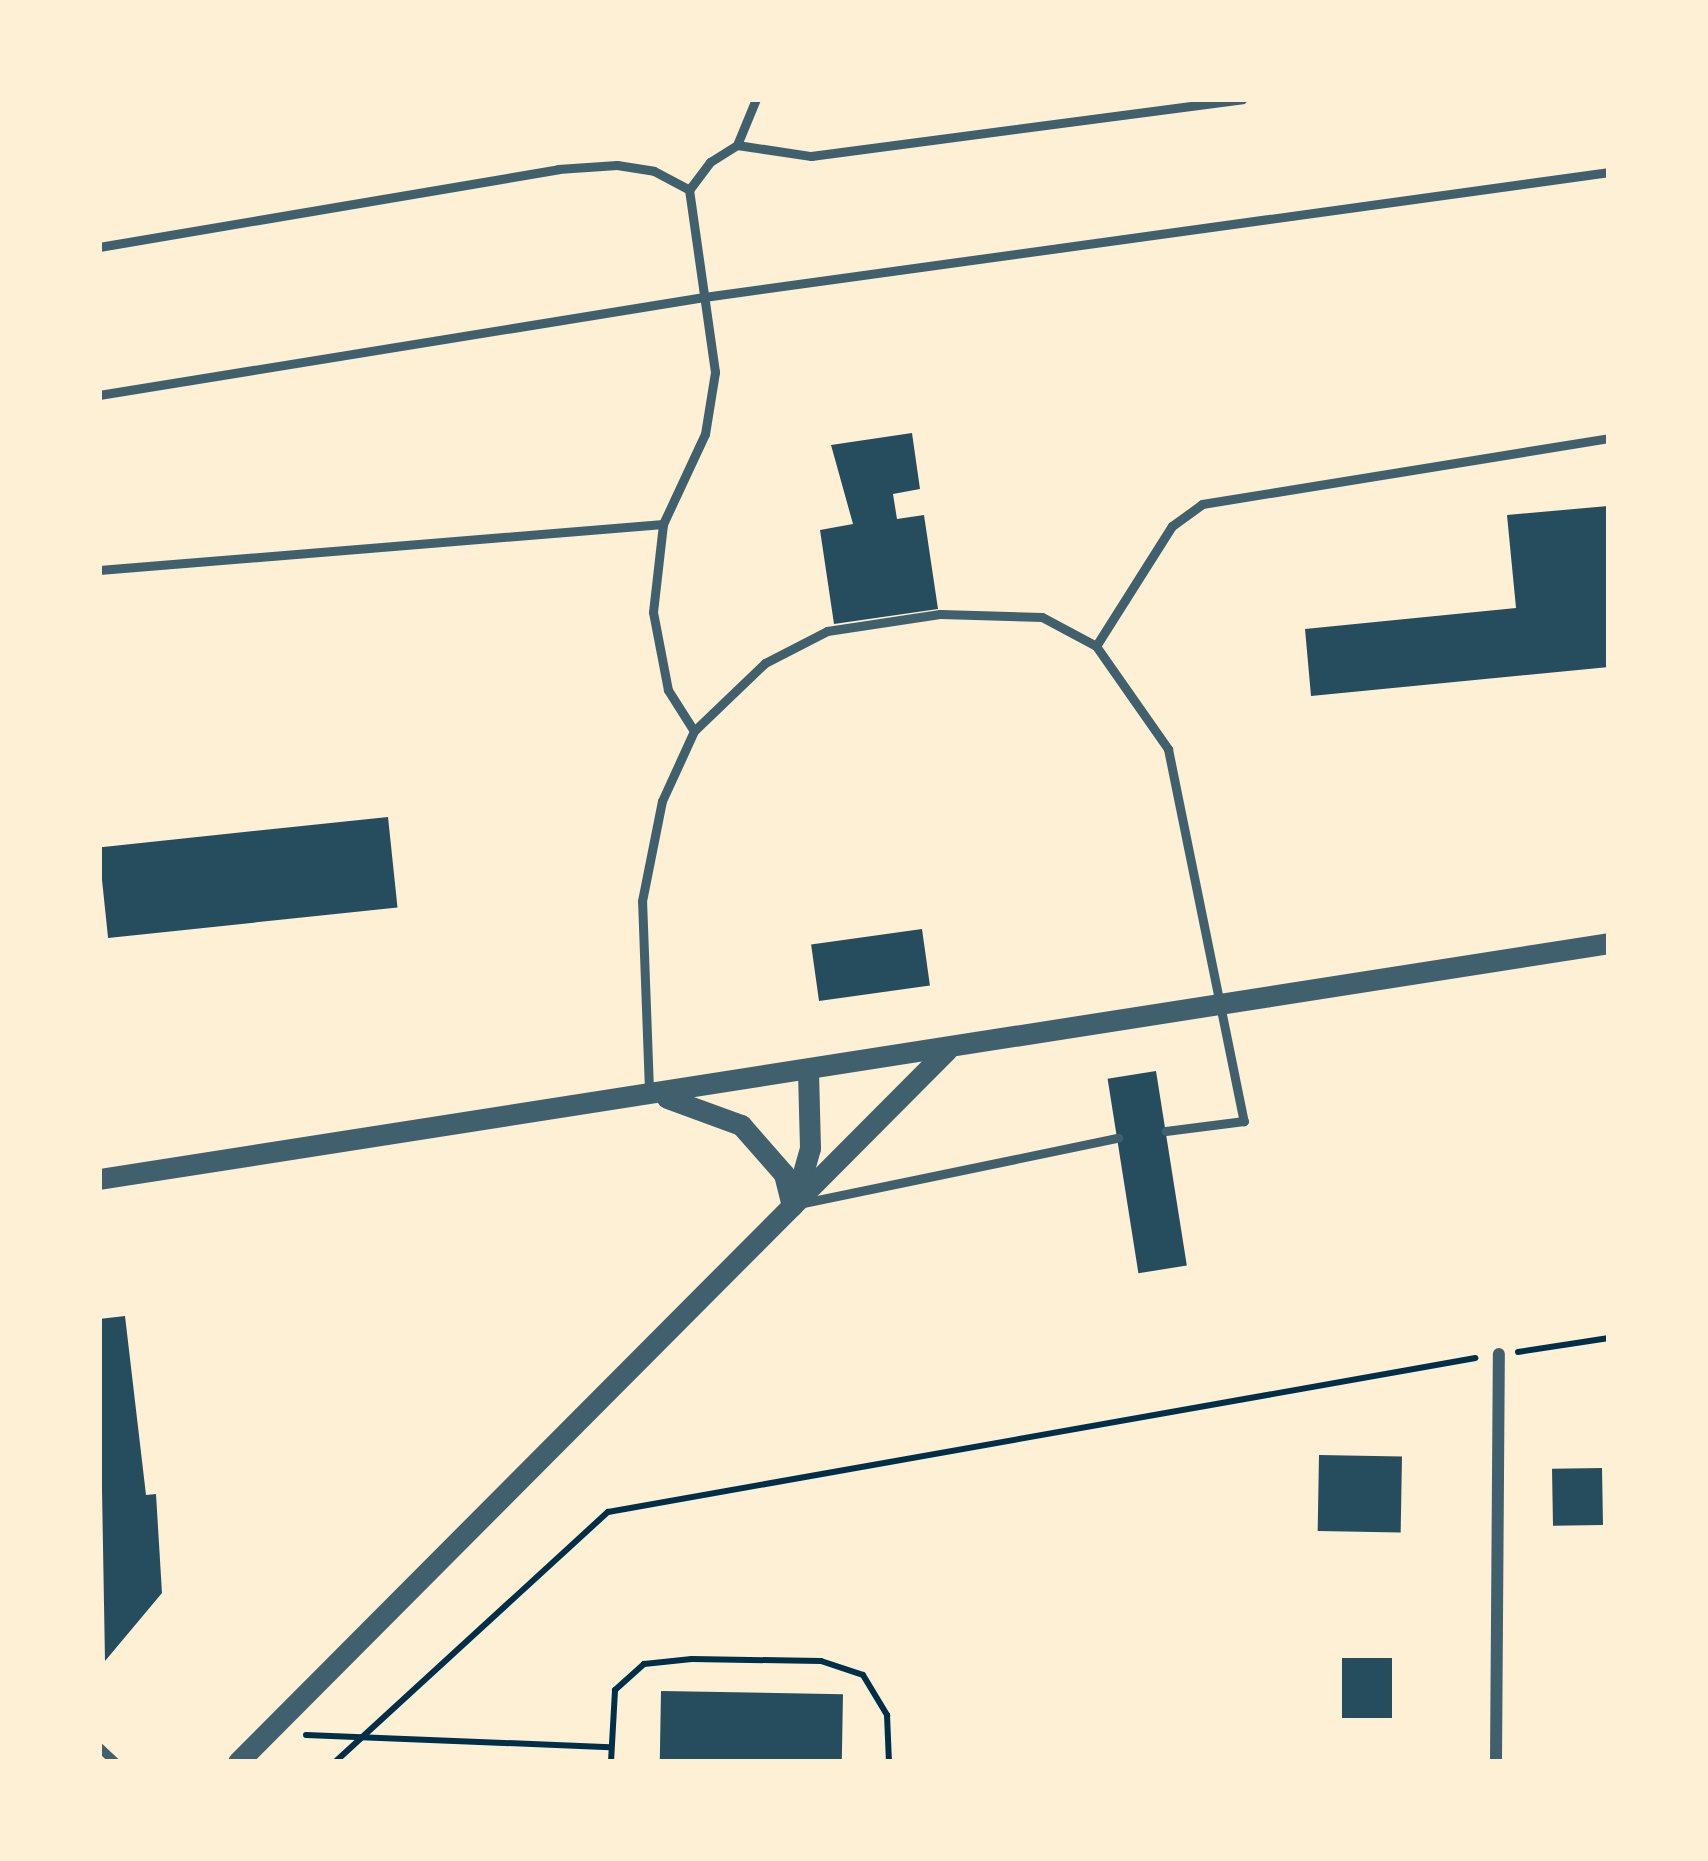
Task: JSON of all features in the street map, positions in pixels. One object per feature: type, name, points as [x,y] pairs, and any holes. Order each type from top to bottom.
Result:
[{"type":"street","points":[[99,1179],[1220,1008],[1609,943]]},
{"type":"street","points":[[238,1762],[948,1050]]},
{"type":"street","points":[[792,1206],[810,1148],[808,1071]]},
{"type":"street","points":[[649,1095],[698,1103],[741,1125],[777,1162],[792,1206]]},
{"type":"street","points":[[1496,1762],[1499,1354]]},
{"type":"lane","points":[[694,731],[656,652],[663,524],[711,404],[714,338],[689,190],[710,162],[737,145],[756,99]]},
{"type":"lane","points":[[737,145],[811,156],[1242,99]]},
{"type":"lane","points":[[99,247],[558,169],[635,168],[689,190]]},
{"type":"lane","points":[[99,395],[704,297],[1609,172]]},
{"type":"lane","points":[[1096,646],[1172,526],[1202,504],[1609,438]]},
{"type":"lane","points":[[99,570],[663,524]]},
{"type":"lane","points":[[649,1095],[642,901],[662,801],[694,731],[765,663],[827,631],[940,614],[1042,617],[1096,646],[1168,749],[1244,1121],[1166,1131]]},
{"type":"lane","points":[[792,1206],[1118,1138]]},
{"type":"lane","points":[[99,1747],[115,1762]]},
{"type":"path","points":[[335,1762],[608,1512],[1609,1338]]},
{"type":"path","points":[[611,1762],[615,1690],[644,1664],[821,1661],[863,1675],[887,1715],[889,1762]]},
{"type":"path","points":[[272,1732],[611,1748]]},
{"type":"building","points":[[912,433],[920,489],[893,494],[897,519],[924,515],[938,609],[834,624],[820,530],[853,524],[831,445]]},
{"type":"building","points":[[1608,506],[1609,667],[1311,696],[1305,629],[1516,608],[1507,515]]},
{"type":"building","points":[[388,817],[398,908],[108,938],[99,847]]},
{"type":"building","points":[[922,929],[930,985],[819,1001],[811,945]]},
{"type":"building","points":[[1156,1071],[1187,1266],[1138,1273],[1108,1079]]},
{"type":"building","points":[[125,1316],[146,1495],[156,1494],[162,1593],[105,1661],[99,1319]]},
{"type":"building","points":[[1319,1455],[1402,1456],[1401,1532],[1318,1531]]},
{"type":"building","points":[[1602,1468],[1603,1525],[1553,1526],[1552,1469]]},
{"type":"building","points":[[1342,1658],[1392,1658],[1392,1718],[1342,1718]]},
{"type":"building","points":[[661,1691],[843,1694],[842,1762],[660,1762]]}]
